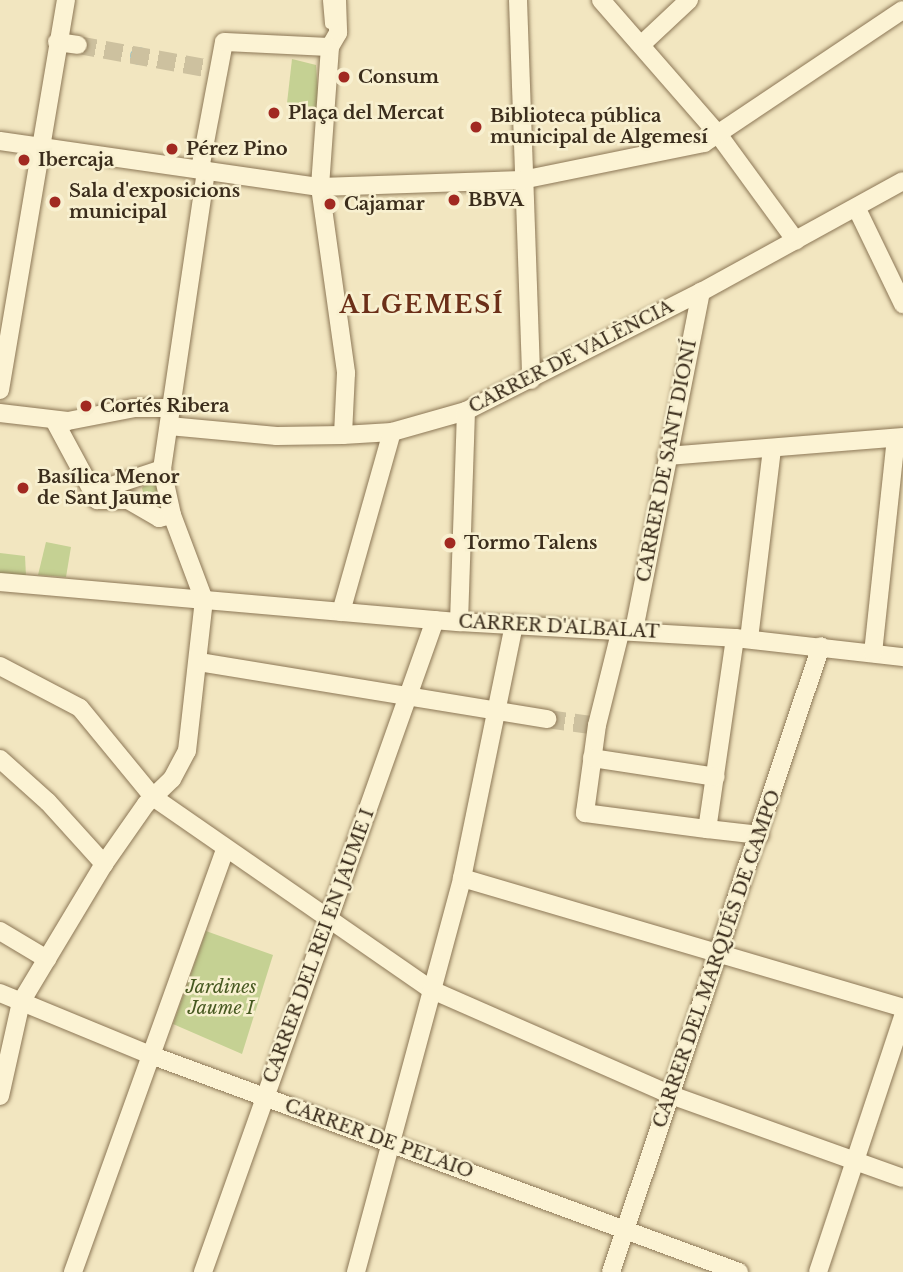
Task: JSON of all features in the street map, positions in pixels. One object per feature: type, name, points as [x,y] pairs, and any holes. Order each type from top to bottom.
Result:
[{"type":"street","points":[[0,390],[66,0]]},
{"type":"street","points":[[337,0],[338,33],[330,47],[320,187],[346,373],[343,435]]},
{"type":"street","points":[[518,0],[522,180],[531,380]]},
{"type":"street","points":[[601,0],[718,134],[796,241]]},
{"type":"street","points":[[641,45],[689,0]]},
{"type":"street","points":[[0,141],[320,187],[403,187],[522,180],[704,143],[903,10]]},
{"type":"street","points":[[57,41],[78,45]]},
{"type":"street","points":[[0,1096],[21,1002],[104,864],[153,797],[172,779],[187,751],[210,601],[172,515],[162,469],[214,70],[224,41],[330,47]]},
{"type":"street","name":"CARRER DE VALÈNCIA","points":[[0,413],[54,420],[134,408],[277,436],[392,432],[466,411],[531,380],[857,209],[903,181]]},
{"type":"street","points":[[857,209],[903,304]]},
{"type":"street","name":"CARRER DE SANT DIONÍ","points":[[701,292],[627,632],[594,725],[584,813],[707,829]]},
{"type":"street","points":[[459,622],[466,411]]},
{"type":"street","points":[[54,420],[97,500],[128,499],[159,519],[172,515]]},
{"type":"street","points":[[341,612],[392,432]]},
{"type":"street","points":[[667,456],[899,438],[873,653]]},
{"type":"street","points":[[760,835],[707,829],[742,639],[772,449]]},
{"type":"street","points":[[93,492],[162,469]]},
{"type":"street","name":"CARRER D'ALBALAT","points":[[0,582],[459,622],[742,639],[903,657]]},
{"type":"street","name":"CARRER DEL REI EN JAUME I","points":[[203,1272],[326,920],[410,697],[435,620]]},
{"type":"street","points":[[356,1272],[461,878],[514,624]]},
{"type":"street","name":"CARRER DEL MARQUÉS DE CAMPO","points":[[611,1272],[715,954],[760,835],[821,646]]},
{"type":"street","points":[[199,662],[547,719]]},
{"type":"street","points":[[0,666],[80,708],[153,797],[326,920],[432,989],[671,1095],[857,1159],[903,1178]]},
{"type":"street","points":[[592,758],[716,777]]},
{"type":"street","points":[[0,759],[48,802],[104,864]]},
{"type":"street","points":[[73,1272],[148,1054],[226,850]]},
{"type":"street","points":[[461,878],[903,1008]]},
{"type":"street","points":[[0,930],[47,959]]},
{"type":"street","name":"CARRER DE PELAIO","points":[[0,993],[264,1098],[739,1272]]},
{"type":"street","points":[[818,1272],[903,1016]]},
{"type":"lane","points":[[327,0],[329,23]]},
{"type":"lane","points":[[354,180],[388,179],[403,187]]},
{"type":"green space","points":[[292,59],[316,65],[319,108],[287,103]]},
{"type":"green space","points":[[147,482],[156,482],[162,509],[147,507],[142,488]]},
{"type":"green space","points":[[46,542],[71,547],[66,577],[38,575]]},
{"type":"green space","points":[[0,553],[25,556],[26,576],[0,576]]},
{"type":"green space","name":"Jardines Jaume I","points":[[206,931],[273,955],[242,1054],[173,1024]]},
{"type":"water","points":[[139,47],[145,50],[148,56],[145,62],[139,65],[133,62],[130,56],[133,50]]},
{"type":"tunnel","points":[[78,45],[210,69]]},
{"type":"tunnel","points":[[547,719],[591,725]]},
{"type":"place","name":"Consum","points":[[344,77]]},
{"type":"place","name":"Plaça del Mercat","points":[[274,113]]},
{"type":"place","name":"Biblioteca pública municipal de Algemesí","points":[[476,127]]},
{"type":"place","name":"Pérez Pino","points":[[172,149]]},
{"type":"place","name":"Ibercaja","points":[[24,160]]},
{"type":"place","name":"BBVA","points":[[454,200]]},
{"type":"place","name":"Sala d'exposicions municipal","points":[[55,202]]},
{"type":"place","name":"Cajamar","points":[[330,204]]},
{"type":"place","name":"Cortés Ribera","points":[[86,406]]},
{"type":"place","name":"Basílica Menor de Sant Jaume","points":[[23,488]]},
{"type":"place","name":"Tormo Talens","points":[[450,543]]},
{"type":"district","name":"ALGEMESÍ","points":[[422,305]]}]
